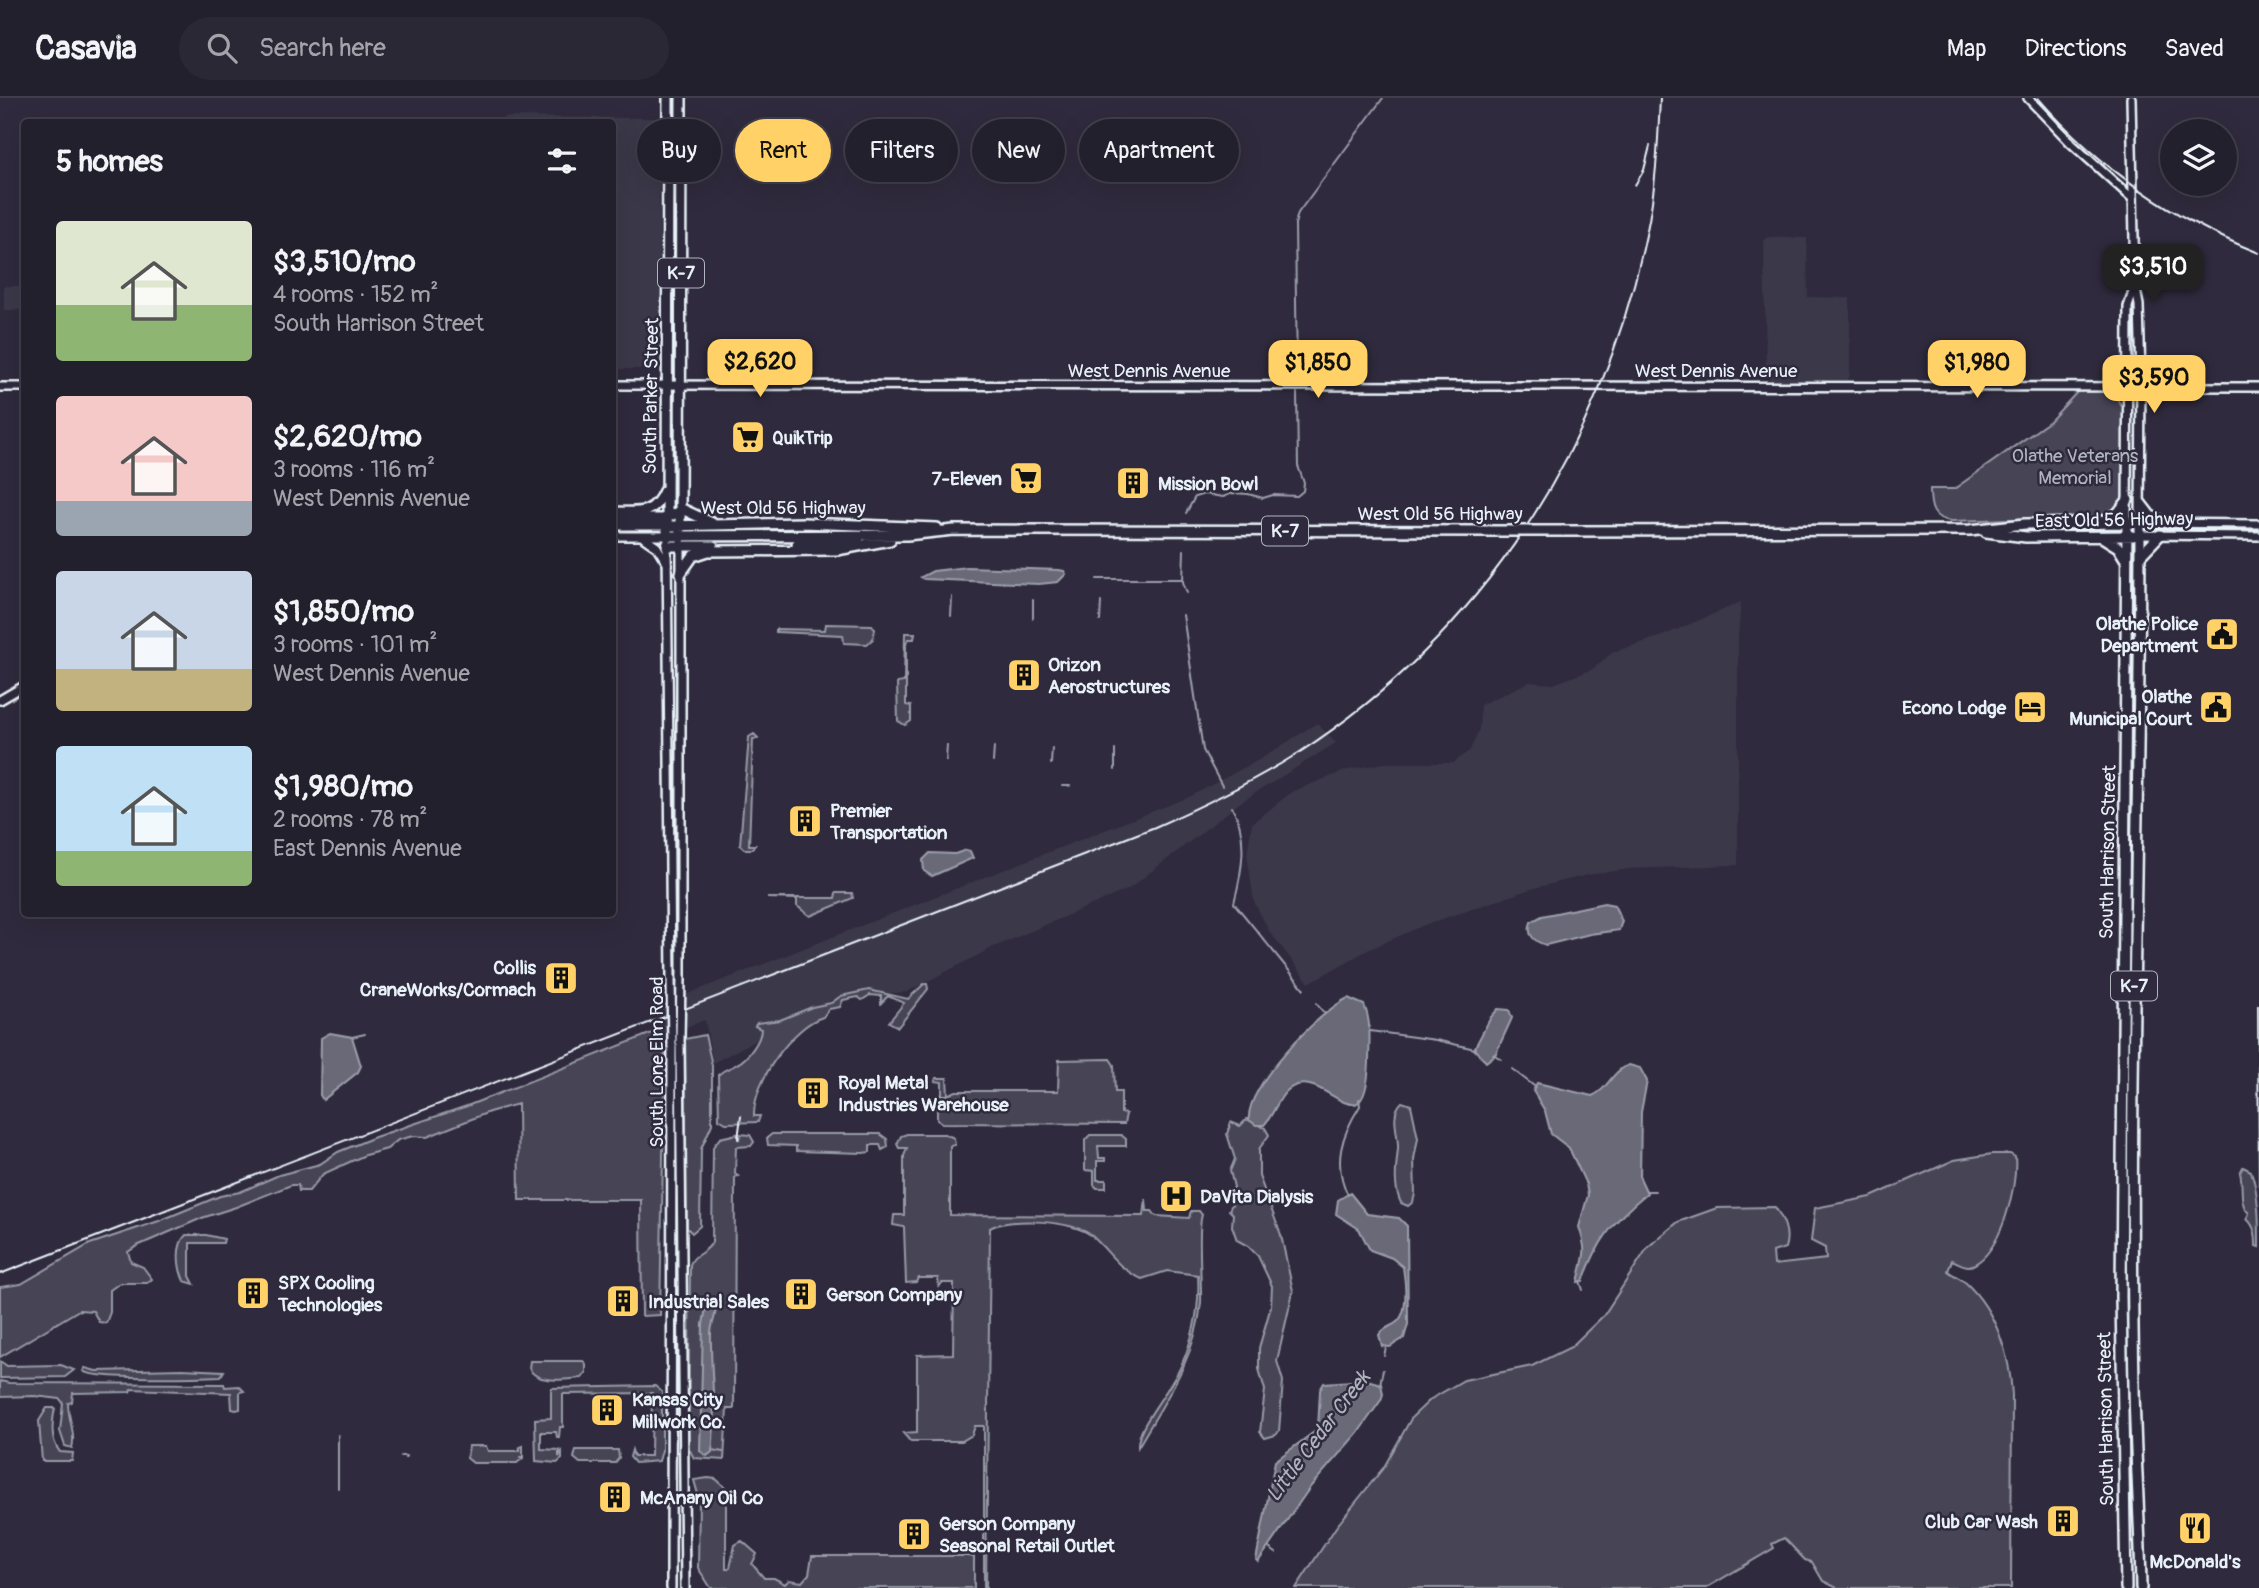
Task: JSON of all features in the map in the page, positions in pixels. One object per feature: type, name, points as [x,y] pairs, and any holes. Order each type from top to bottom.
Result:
[{"type":"highway","name":"South Parker Street","points":[[666,527],[668,98]]},
{"type":"highway","name":"South Parker Street","points":[[680,536],[681,98]]},
{"type":"highway","points":[[616,512],[650,509],[660,500],[666,486]]},
{"type":"highway","points":[[2095,524],[2117,514],[2128,500]]},
{"type":"highway","points":[[616,520],[666,527],[682,509]]},
{"type":"highway","name":"K-7","points":[[682,509],[717,525]]},
{"type":"highway","name":"South Harrison Street","points":[[2123,1585],[2121,1297],[2127,523]]},
{"type":"highway","name":"East Old 56 Highway","points":[[1927,530],[1970,530],[2025,524],[2140,523]]},
{"type":"highway","name":"South Harrison Street","points":[[2140,523],[2139,755],[2134,923],[2134,1384],[2141,1588]]},
{"type":"highway","name":"West Old 56 Highway","points":[[680,536],[717,525],[886,525],[954,530]]},
{"type":"highway","points":[[866,535],[886,525]]},
{"type":"highway","name":"West Old 56 Highway","points":[[666,527],[680,536],[866,535],[954,530],[1927,530]]},
{"type":"highway","points":[[681,573],[693,556],[708,551],[837,550],[870,542],[921,538],[954,530]]},
{"type":"highway","name":"East Old 56 Highway","points":[[1970,530],[2026,537],[2140,535]]},
{"type":"highway","points":[[2140,557],[2146,547],[2160,535]]},
{"type":"highway","points":[[667,546],[680,536]]},
{"type":"highway","points":[[2100,536],[2118,547],[2127,562]]},
{"type":"main road","points":[[2028,98],[2072,144],[2133,199]]},
{"type":"main road","name":"South Harrison Street","points":[[2131,98],[2135,285],[2139,305],[2141,387],[2140,523]]},
{"type":"main road","name":"South Harrison Street","points":[[2127,523],[2128,307],[2135,285]]},
{"type":"main road","name":"West Dennis Avenue","points":[[616,385],[2259,387]]},
{"type":"main road","points":[[0,387],[21,387]]},
{"type":"main road","points":[[2140,500],[2151,514],[2170,523]]},
{"type":"main road","name":"East Old 56 Highway","points":[[2140,523],[2259,524]]},
{"type":"main road","name":"West Old 56 Highway","points":[[616,526],[666,527]]},
{"type":"main road","name":"West Old 56 Highway","points":[[616,536],[640,536],[666,527]]},
{"type":"main road","name":"South Lone Elm Road","points":[[666,527],[672,1045],[671,1588]]},
{"type":"main road","name":"East Old 56 Highway","points":[[2140,535],[2259,536]]},
{"type":"main road","points":[[640,536],[657,547],[667,563]]},
{"type":"main road","name":"South Lone Elm Road","points":[[680,536],[680,1042],[685,1588]]},
{"type":"main road","points":[[0,700],[21,688]]},
{"type":"shaded area","points":[[504,117],[659,118],[637,119],[637,182],[659,182],[660,369],[616,369],[616,119]]},
{"type":"shaded area","points":[[1768,237],[1807,238],[1808,297],[1850,298],[1848,380],[1773,381],[1766,377],[1764,241]]},
{"type":"shaded area","points":[[4,286],[21,286],[21,310],[4,310]]},
{"type":"shaded area","points":[[1741,602],[1738,638],[1738,865],[1629,869],[1588,875],[1531,889],[1422,926],[1368,950],[1309,983],[1269,931],[1254,902],[1247,854],[1252,823],[1293,791],[1347,770],[1383,763],[1453,763],[1470,750],[1479,729],[1480,705],[1529,682],[1553,684],[1591,670],[1613,652],[1662,636]]},
{"type":"shaded area","points":[[1317,723],[1336,743],[1241,802],[1129,889],[994,947],[907,992],[834,999],[713,1063],[705,1020],[660,1037],[659,1005],[1189,797],[1262,758]]},
{"type":"green space","name":"Olathe Veterans Memorial","points":[[2079,390],[2114,395],[2125,410],[2126,499],[2122,507],[2107,516],[1952,521],[1936,515],[1930,489],[1954,489],[2050,421]]},
{"type":"green space","points":[[826,624],[872,625],[875,629],[873,639],[867,644],[844,643],[843,635],[776,632],[776,629],[825,630]]},
{"type":"green space","points":[[905,633],[915,633],[914,639],[908,639],[906,643],[906,705],[911,706],[911,721],[905,725],[898,721],[897,683],[904,682]]},
{"type":"green space","points":[[754,734],[758,738],[753,739],[749,845],[755,845],[752,849],[744,849],[740,845],[749,737]]},
{"type":"green space","points":[[836,893],[852,893],[853,898],[810,916],[797,906],[797,899],[767,898],[835,898]]},
{"type":"green space","points":[[927,984],[928,989],[898,1027],[889,1022],[904,1003],[888,996],[881,1003],[881,996],[870,995],[862,1000],[858,997],[843,1000],[840,1007],[829,1009],[823,1017],[800,1031],[777,1056],[755,1102],[754,1116],[760,1116],[758,1122],[726,1123],[719,1119],[718,1075],[741,1062],[753,1049],[761,1029],[755,1026],[757,1023],[780,1020],[812,1007],[831,1003],[841,996],[869,990],[908,999]]},
{"type":"green space","points":[[657,1031],[665,1050],[660,1315],[642,1316],[641,1200],[519,1200],[518,1104],[489,1112],[427,1137],[413,1136],[398,1140],[387,1149],[365,1155],[323,1174],[309,1191],[299,1191],[298,1185],[291,1185],[137,1246],[128,1252],[131,1262],[143,1267],[152,1279],[147,1283],[120,1283],[110,1290],[110,1312],[106,1323],[99,1322],[93,1311],[79,1310],[0,1357],[0,1287],[21,1284],[90,1244],[159,1221],[220,1196],[240,1192],[279,1175],[320,1164],[338,1152],[375,1137],[467,1106]]},
{"type":"green space","points":[[705,1035],[712,1065],[712,1124],[701,1149],[700,1226],[692,1233],[687,1228],[685,1039]]},
{"type":"green space","points":[[1110,1059],[1114,1065],[1115,1092],[1121,1092],[1121,1113],[1126,1114],[1124,1124],[942,1123],[937,1120],[937,1097],[942,1095],[942,1082],[935,1081],[936,1078],[947,1078],[948,1095],[956,1091],[1058,1091],[1059,1060]]},
{"type":"green space","points":[[1402,1102],[1411,1105],[1418,1138],[1414,1159],[1415,1194],[1413,1202],[1408,1206],[1401,1203],[1396,1184],[1398,1149],[1395,1118]]},
{"type":"green space","points":[[1247,1119],[1265,1128],[1269,1135],[1259,1149],[1259,1176],[1281,1235],[1293,1291],[1277,1361],[1283,1381],[1279,1431],[1276,1435],[1265,1438],[1260,1432],[1265,1390],[1259,1369],[1259,1348],[1271,1306],[1272,1286],[1258,1256],[1237,1240],[1232,1226],[1233,1214],[1229,1210],[1232,1204],[1230,1194],[1234,1187],[1230,1171],[1235,1159],[1227,1134],[1231,1122],[1240,1126]]},
{"type":"green space","points":[[737,1134],[739,1140],[740,1134],[750,1135],[754,1142],[751,1146],[736,1147],[735,1174],[738,1176],[735,1177],[734,1409],[727,1409],[724,1460],[694,1458],[688,1447],[690,1265],[712,1242],[713,1147],[720,1138]]},
{"type":"green space","points":[[772,1134],[880,1134],[887,1139],[888,1147],[882,1150],[880,1145],[870,1145],[870,1152],[863,1153],[796,1151],[796,1146],[768,1145],[767,1138]]},
{"type":"green space","points":[[945,1134],[954,1138],[955,1145],[950,1146],[950,1215],[1144,1216],[1146,1199],[1147,1211],[1152,1211],[1156,1216],[1189,1218],[1191,1211],[1199,1211],[1202,1215],[1201,1303],[1193,1342],[1169,1395],[1138,1447],[1148,1418],[1181,1366],[1189,1344],[1197,1310],[1198,1275],[1167,1271],[1142,1279],[1120,1265],[1092,1236],[1071,1226],[1026,1221],[990,1228],[986,1588],[984,1426],[975,1426],[972,1435],[962,1441],[910,1441],[903,1433],[917,1432],[917,1355],[953,1354],[954,1283],[942,1283],[939,1287],[938,1278],[918,1278],[916,1282],[906,1283],[904,1227],[893,1225],[894,1215],[904,1215],[904,1156],[907,1148],[899,1148],[897,1144],[901,1136]]},
{"type":"green space","points":[[1090,1135],[1121,1135],[1126,1139],[1126,1146],[1098,1146],[1099,1158],[1105,1158],[1105,1161],[1097,1161],[1097,1180],[1106,1180],[1106,1188],[1097,1188],[1094,1185],[1094,1171],[1085,1170],[1085,1140]]},
{"type":"green space","points":[[2010,1154],[2015,1157],[2014,1184],[2006,1217],[1992,1247],[1983,1258],[1970,1266],[1952,1260],[1948,1271],[1966,1283],[1986,1307],[2000,1334],[2011,1380],[2011,1588],[1837,1588],[1823,1581],[1812,1562],[1805,1560],[1784,1538],[1772,1544],[1774,1548],[1706,1588],[1296,1588],[1336,1527],[1384,1467],[1412,1417],[1431,1399],[1464,1380],[1532,1366],[1571,1347],[1604,1315],[1648,1247],[1678,1222],[1717,1208],[1775,1207],[1783,1221],[1787,1237],[1785,1248],[1773,1252],[1774,1265],[1826,1259],[1825,1248],[1811,1241],[1815,1208],[1871,1197],[1954,1160]]},
{"type":"green space","points":[[2243,1167],[2251,1171],[2256,1189],[2259,1247],[2256,1246],[2252,1225],[2247,1219],[2249,1213],[2242,1200],[2240,1173]]},
{"type":"green space","points":[[186,1235],[224,1239],[223,1243],[190,1243],[190,1276],[194,1284],[184,1281],[179,1264],[180,1245]]},
{"type":"green space","points":[[0,1361],[7,1366],[61,1365],[74,1370],[65,1377],[0,1378]]},
{"type":"green space","points":[[530,1361],[583,1361],[586,1364],[586,1373],[582,1378],[545,1379],[538,1377],[529,1368]]},
{"type":"green space","points":[[85,1368],[96,1371],[224,1371],[221,1376],[125,1377],[91,1374],[83,1371]]},
{"type":"green space","points":[[0,1381],[224,1384],[225,1387],[239,1386],[244,1391],[240,1392],[240,1409],[236,1410],[232,1409],[231,1393],[131,1389],[130,1392],[73,1393],[72,1402],[68,1403],[72,1448],[65,1446],[60,1431],[63,1403],[60,1399],[35,1396],[0,1397]]},
{"type":"green space","points":[[655,1386],[662,1392],[662,1450],[659,1461],[635,1463],[630,1457],[632,1450],[634,1456],[651,1456],[652,1393],[563,1394],[563,1427],[560,1427],[559,1437],[556,1432],[541,1432],[541,1449],[559,1450],[559,1457],[562,1450],[562,1459],[557,1463],[536,1461],[535,1419],[551,1418],[551,1388]]},
{"type":"green space","points":[[47,1408],[55,1408],[53,1431],[57,1447],[60,1452],[73,1453],[72,1461],[42,1461],[39,1421]]},
{"type":"green space","points":[[469,1446],[486,1446],[488,1451],[519,1451],[523,1446],[523,1458],[517,1463],[473,1463],[467,1458]]},
{"type":"green space","points":[[576,1450],[618,1450],[619,1458],[615,1463],[580,1463],[574,1458]]},
{"type":"green space","points":[[716,1479],[726,1488],[726,1569],[730,1568],[735,1545],[742,1541],[757,1554],[752,1564],[764,1578],[774,1578],[785,1584],[789,1580],[802,1582],[809,1574],[812,1556],[967,1556],[974,1557],[974,1588],[711,1588],[698,1568],[699,1498],[694,1480]]},
{"type":"water","points":[[967,567],[1059,570],[1066,574],[1058,582],[1039,584],[921,577],[933,571]]},
{"type":"water","points":[[970,851],[973,858],[932,876],[924,871],[923,860],[930,853],[955,854]]},
{"type":"water","points":[[1604,903],[1614,905],[1622,921],[1619,930],[1546,945],[1535,940],[1531,934],[1531,922],[1542,916]]},
{"type":"water","points":[[1348,998],[1364,1005],[1369,1026],[1369,1063],[1366,1087],[1361,1100],[1353,1104],[1344,1102],[1321,1089],[1297,1085],[1286,1092],[1264,1125],[1256,1125],[1249,1120],[1251,1106],[1259,1089],[1286,1052],[1320,1018]]},
{"type":"water","points":[[1498,1009],[1509,1010],[1512,1018],[1495,1055],[1486,1062],[1474,1049]]},
{"type":"water","points":[[330,1033],[352,1037],[361,1066],[358,1072],[323,1100],[320,1095],[321,1038]]},
{"type":"water","points":[[1629,1065],[1640,1068],[1647,1081],[1641,1112],[1640,1178],[1647,1193],[1608,1232],[1583,1281],[1578,1282],[1584,1254],[1579,1227],[1588,1195],[1586,1184],[1569,1148],[1551,1134],[1545,1111],[1533,1091],[1537,1083],[1592,1096],[1618,1071]]},
{"type":"water","points":[[1350,1193],[1367,1214],[1399,1218],[1407,1226],[1408,1324],[1404,1338],[1390,1347],[1382,1346],[1379,1335],[1401,1317],[1405,1296],[1403,1267],[1392,1258],[1370,1250],[1359,1229],[1336,1214],[1338,1200]]},
{"type":"water","points":[[713,1301],[713,1437],[712,1452],[707,1456],[700,1451],[703,1324],[707,1303]]},
{"type":"water","points":[[1367,1380],[1381,1384],[1381,1400],[1360,1430],[1311,1486],[1258,1562],[1256,1560],[1275,1461],[1318,1429],[1320,1390],[1324,1383]]},
{"type":"waterway","name":"Little Cedar Creek","points":[[1297,376],[1295,224],[1298,213],[1383,98]]},
{"type":"waterway","name":"Little Cedar Creek","points":[[1186,513],[1195,497],[1204,494],[1223,497],[1233,493],[1248,494],[1263,498],[1273,495],[1297,496],[1303,491],[1304,483],[1298,466],[1297,393]]},
{"type":"waterway","name":"Little Cedar Creek","points":[[1184,550],[1183,582],[1187,593]]},
{"type":"waterway","points":[[1097,579],[1183,579]]},
{"type":"waterway","points":[[951,616],[952,597]]},
{"type":"waterway","points":[[1033,600],[1033,618]]},
{"type":"waterway","points":[[1100,621],[1101,602]]},
{"type":"waterway","name":"Little Cedar Creek","points":[[1183,615],[1203,750],[1222,786]]},
{"type":"waterway","points":[[946,761],[947,745]]},
{"type":"waterway","points":[[993,762],[994,747]]},
{"type":"waterway","points":[[1051,764],[1052,748]]},
{"type":"waterway","points":[[1115,750],[1115,770]]},
{"type":"waterway","points":[[1062,786],[1070,786]]},
{"type":"waterway","name":"Little Cedar Creek","points":[[1232,807],[1241,830],[1242,842],[1241,867],[1234,903],[1304,989]]},
{"type":"waterway","name":"Little Cedar Creek","points":[[1316,1003],[1324,1013]]},
{"type":"waterway","points":[[1370,1031],[1436,1040],[1475,1049]]},
{"type":"waterway","points":[[352,1037],[365,1034]]},
{"type":"waterway","points":[[1493,1054],[1501,1059]]},
{"type":"waterway","points":[[1512,1069],[1534,1086]]},
{"type":"waterway","points":[[941,1095],[947,1095]]},
{"type":"waterway","name":"Little Cedar Creek","points":[[1348,1195],[1341,1172],[1341,1149],[1348,1127],[1360,1106],[1359,1099]]},
{"type":"waterway","points":[[1646,1191],[1655,1191]]},
{"type":"waterway","points":[[1580,1281],[1583,1290]]},
{"type":"waterway","name":"Little Cedar Creek","points":[[1384,1356],[1386,1347]]},
{"type":"waterway","name":"Little Cedar Creek","points":[[1380,1384],[1383,1370]]},
{"type":"waterway","points":[[338,1435],[338,1488]]},
{"type":"waterway","points":[[559,1450],[559,1456]]},
{"type":"waterway","points":[[712,1450],[723,1452]]},
{"type":"waterway","points":[[401,1456],[406,1456],[405,1458]]},
{"type":"waterway","name":"Little Cedar Creek","points":[[1269,1548],[1276,1553]]},
{"type":"railway","points":[[0,1274],[1155,827],[1229,792],[1300,752],[1366,704],[1425,651],[1478,592],[1525,528],[1565,461],[1599,389],[1626,313],[1652,201],[1660,98]]},
{"type":"railway","points":[[2038,98],[2086,147],[2139,189],[2197,224],[2259,253]]},
{"type":"railway","points":[[1635,185],[1644,170],[1650,146]]},
{"type":"railway","points":[[2258,1005],[2259,1186]]},
{"type":"railway","points":[[738,1139],[741,1116]]},
{"type":"place","name":"QuikTrip","points":[[748,437]]},
{"type":"place","name":"7-Eleven","points":[[1026,478]]},
{"type":"place","name":"Mission Bowl","points":[[1133,483]]},
{"type":"place","name":"Olathe Police Department","points":[[2222,634]]},
{"type":"place","name":"Orizon Aerostructures","points":[[1024,675]]},
{"type":"place","name":"Econo Lodge","points":[[2030,707]]},
{"type":"place","name":"Olathe Municipal Court","points":[[2216,707]]},
{"type":"place","name":"Premier Transportation","points":[[805,821]]},
{"type":"place","name":"Collis CraneWorks/Cormach","points":[[561,978]]},
{"type":"place","name":"Royal Metal Industries Warehouse","points":[[813,1093]]},
{"type":"place","name":"DaVita Dialysis","points":[[1176,1196]]},
{"type":"place","name":"SPX Cooling Technologies","points":[[253,1293]]},
{"type":"place","name":"Gerson Company","points":[[801,1294]]},
{"type":"place","name":"Industrial Sales","points":[[623,1301]]},
{"type":"place","name":"Kansas City Millwork Co.","points":[[607,1410]]},
{"type":"place","name":"McAnany Oil Co","points":[[615,1497]]},
{"type":"place","name":"Club Car Wash","points":[[2063,1521]]},
{"type":"place","name":"McDonald's","points":[[2195,1528]]},
{"type":"place","name":"Gerson Company Seasonal Retail Outlet","points":[[914,1534]]}]
